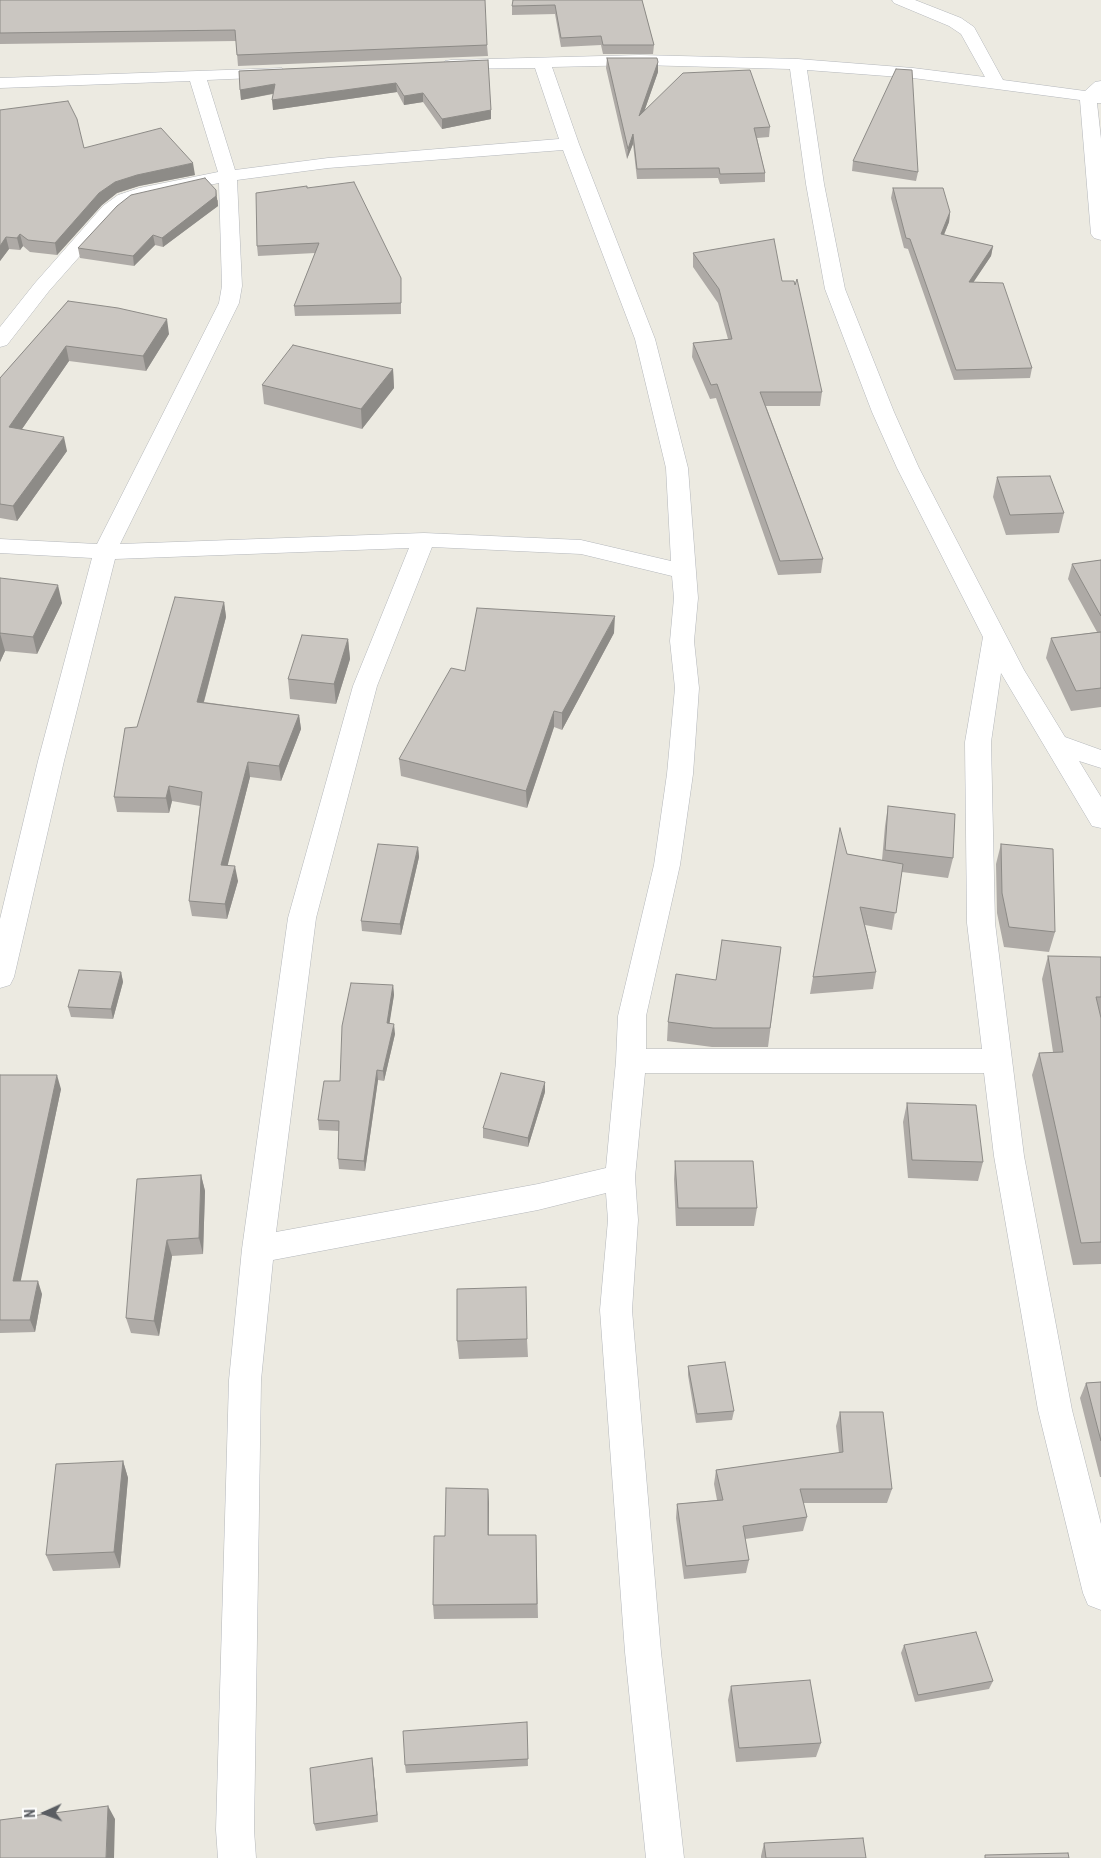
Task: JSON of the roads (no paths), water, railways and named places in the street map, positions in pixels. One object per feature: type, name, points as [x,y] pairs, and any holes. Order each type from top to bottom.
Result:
[{"type":"street","points":[[900,0],[955,22],[968,31],[997,84]]},
{"type":"street","points":[[436,66],[660,60],[798,64],[914,73],[1097,94],[1101,234]]},
{"type":"street","points":[[541,62],[570,144],[645,338],[677,468],[682,571],[686,598],[682,641],[687,688],[680,774],[668,865],[632,1016],[631,1060],[620,1177],[623,1220],[616,1310],[643,1652],[665,1858]]},
{"type":"street","points":[[798,64],[815,184],[837,295],[882,412],[908,468],[995,636],[1053,742],[1101,819]]},
{"type":"street","points":[[0,83],[290,71]]},
{"type":"street","points":[[0,977],[51,760],[105,552],[229,303],[232,286],[228,176],[197,75]]},
{"type":"street","points":[[0,341],[42,287],[110,210],[125,199],[146,192],[228,176],[328,163],[570,144]]},
{"type":"street","points":[[0,546],[105,552],[424,540],[553,544],[581,548],[682,571]]},
{"type":"street","points":[[237,1858],[235,1820],[244,1380],[258,1250],[302,918],[364,686],[424,540]]},
{"type":"street","points":[[995,636],[978,742],[981,923],[1009,1156],[1055,1410],[1101,1593]]},
{"type":"street","points":[[1053,742],[1101,759]]},
{"type":"street","points":[[631,1060],[998,1061]]},
{"type":"street","points":[[258,1250],[538,1197],[620,1177]]}]
